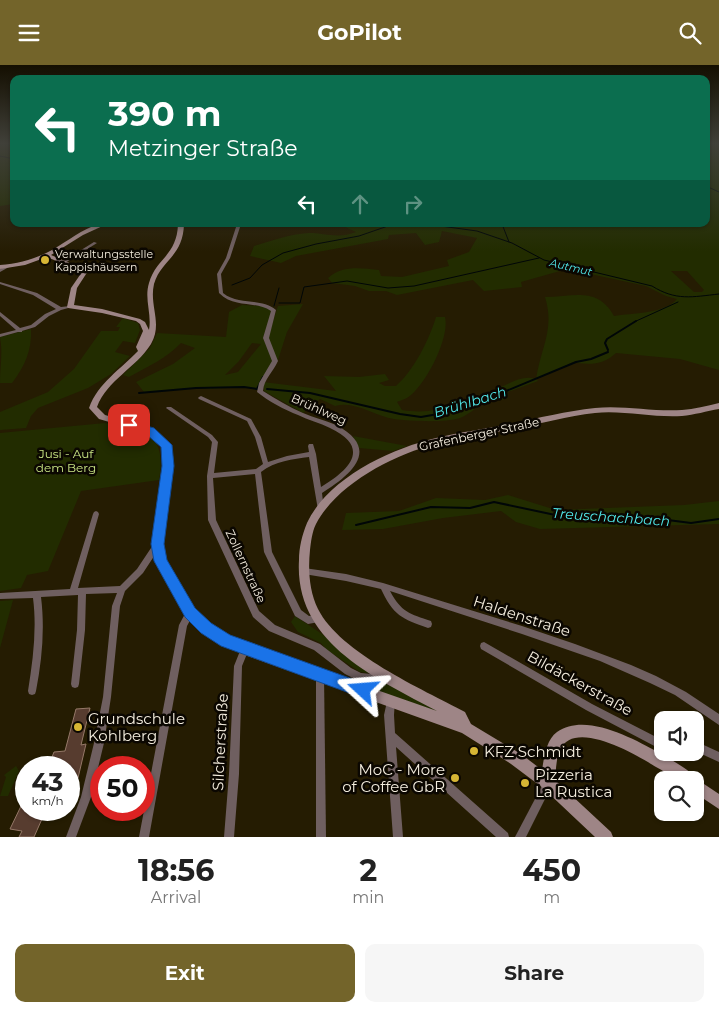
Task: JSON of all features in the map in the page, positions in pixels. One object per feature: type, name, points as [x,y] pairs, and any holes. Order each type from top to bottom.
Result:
[{"type":"main road","points":[[466,728],[516,759],[548,783]]},
{"type":"street","points":[[0,271],[4,267],[28,262],[47,255],[82,232],[96,227]]},
{"type":"street","points":[[180,227],[175,247],[151,284],[154,327],[150,339],[142,351],[95,399],[93,408],[98,415],[105,418],[150,431],[166,445],[168,466],[158,544],[161,561],[190,613],[206,628],[226,641],[245,649],[466,728]]},
{"type":"street","name":"Brühlweg","points":[[239,227],[228,258],[219,274],[221,293],[233,301],[268,306],[274,309],[266,338],[276,361],[272,369],[262,380],[260,392],[302,415],[341,430],[354,441],[358,448],[356,459],[348,470],[330,485],[318,491]]},
{"type":"street","points":[[64,262],[95,243]]},
{"type":"street","points":[[47,255],[84,271],[74,288],[70,307]]},
{"type":"street","points":[[0,283],[35,294],[60,309]]},
{"type":"street","points":[[0,336],[33,326],[47,315],[70,307],[138,320],[145,327],[146,331],[140,347],[142,351]]},
{"type":"street","points":[[0,313],[20,331]]},
{"type":"street","points":[[201,398],[249,420],[258,437],[266,465]]},
{"type":"street","name":"Grafenberger Straße","points":[[466,728],[460,717],[379,672],[344,648],[316,619],[305,586],[304,571],[307,537],[312,523],[321,510],[347,484],[384,461],[418,446],[436,441],[596,410],[682,413],[719,406]]},
{"type":"street","name":"Zollernstraße","points":[[169,409],[210,436],[215,442],[210,476],[212,520],[256,614],[272,628],[317,647],[348,671],[360,677],[372,678],[379,672]]},
{"type":"street","points":[[311,446],[321,510]]},
{"type":"street","points":[[210,476],[258,471],[266,465],[287,458],[313,454]]},
{"type":"street","points":[[258,471],[268,552],[298,613],[308,620],[316,619]]},
{"type":"street","points":[[75,684],[81,630],[78,592],[96,514]]},
{"type":"street","points":[[71,837],[86,797],[99,743],[107,697],[116,606],[122,589],[140,571],[158,544]]},
{"type":"street","name":"Haldenstraße","points":[[304,571],[330,574],[383,586],[542,636],[606,659],[679,693],[719,720]]},
{"type":"street","points":[[383,586],[397,611],[404,616],[428,624]]},
{"type":"street","points":[[0,596],[122,589]]},
{"type":"street","points":[[32,691],[40,638],[40,618],[36,595]]},
{"type":"street","points":[[144,837],[183,625],[190,613]]},
{"type":"street","name":"Bildäckerstraße","points":[[484,646],[589,707],[654,741]]},
{"type":"street","name":"Silcherstraße","points":[[229,837],[234,774],[238,666],[245,649]]},
{"type":"street","points":[[320,675],[321,837]]},
{"type":"street","points":[[391,700],[389,715],[398,837]]},
{"type":"street","points":[[520,837],[548,783],[554,747],[561,737],[570,732],[578,730],[610,737],[661,761],[676,771]]},
{"type":"street","points":[[391,736],[504,837]]},
{"type":"street","points":[[704,750],[719,757]]},
{"type":"street","points":[[548,783],[606,837]]},
{"type":"street","points":[[704,791],[719,802]]},
{"type":"green space","points":[[0,179],[10,179],[10,205],[0,206]]},
{"type":"green space","points":[[710,179],[719,179],[719,370],[680,359],[616,353],[598,363],[577,363],[576,361],[536,379],[548,329],[548,308],[545,297],[584,295],[592,297],[600,300],[614,316],[664,308],[677,299],[646,286],[567,269],[521,282],[522,287],[484,291],[473,280],[397,295],[386,291],[369,291],[355,286],[332,283],[328,278],[339,271],[352,268],[379,270],[381,276],[402,277],[449,266],[447,260],[469,252],[477,238],[442,231],[439,242],[425,245],[416,233],[389,235],[388,239],[296,256],[281,263],[250,256],[254,246],[287,236],[308,233],[343,235],[356,232],[346,227],[710,227]],"holes":[[[671,271],[687,271],[704,290],[702,292],[694,292]]]},
{"type":"green space","points":[[303,304],[287,332],[277,363],[268,337],[278,306]]},
{"type":"green space","points":[[242,305],[260,306],[273,310],[263,338],[274,361],[257,389],[244,387],[196,388],[144,392],[136,382],[173,364],[195,348],[181,343],[150,366],[129,377],[123,375],[150,348],[157,333],[226,337],[229,312]],"holes":[[[252,343],[261,344],[238,372],[225,375],[239,361]]]},
{"type":"green space","points":[[436,317],[445,317],[446,326],[441,347],[430,370],[417,389],[408,397],[397,402],[402,410],[438,410],[492,391],[519,379],[530,378],[538,381],[508,392],[508,398],[504,400],[486,402],[460,418],[437,421],[394,419],[350,405],[335,406],[320,399],[303,413],[264,391],[263,382],[336,391],[324,376],[359,377],[385,374],[389,380],[379,383],[385,386],[396,386],[409,372],[420,354]]},
{"type":"green space","points":[[123,318],[138,323],[140,330],[135,343],[123,341],[115,352],[130,356],[111,374],[88,388],[38,408],[31,416],[26,428],[0,430],[0,412],[48,392],[74,369],[101,331],[118,331],[120,327],[116,327]]},
{"type":"green space","points":[[31,329],[29,351],[21,370],[12,383],[0,383],[0,337]]},
{"type":"green space","name":"Jusi - Auf dem Berg","points":[[105,423],[142,432],[156,443],[160,452],[161,464],[159,480],[81,491],[48,571],[27,575],[21,588],[0,591],[0,433]]},
{"type":"green space","points":[[353,436],[407,446],[393,451],[359,448]]},
{"type":"green space","points":[[508,495],[556,510],[684,505],[719,501],[719,524],[540,529],[516,522],[501,511],[443,518],[383,529],[342,530],[346,513],[399,511],[436,498],[485,500]]},
{"type":"green space","points":[[13,600],[0,648],[0,601]]},
{"type":"green space","points":[[295,616],[322,634],[369,672],[360,672],[327,650],[321,643],[298,632],[291,622]]},
{"type":"green space","points":[[383,681],[447,716],[369,688]]},
{"type":"green space","points":[[15,767],[15,780],[8,796],[0,796],[6,777],[4,775]]},
{"type":"building","name":"Grundschule Kohlberg","points":[[90,708],[81,745],[86,744],[80,770],[80,756],[52,756],[54,752],[65,751],[76,709]]},
{"type":"building","points":[[15,819],[15,821],[41,821],[34,837],[19,837],[22,831],[10,829]]},
{"type":"waterway","points":[[710,188],[719,192]]},
{"type":"waterway","points":[[232,285],[250,278],[262,265],[283,253],[316,244],[359,236],[385,227]]},
{"type":"waterway","name":"Autmut","points":[[448,227],[477,231],[509,242]]},
{"type":"waterway","points":[[503,227],[509,242]]},
{"type":"waterway","name":"Autmut","points":[[509,242],[544,260],[652,286],[677,296],[692,297],[719,294]]},
{"type":"waterway","points":[[279,303],[300,303],[304,287],[347,281],[388,288],[414,286],[539,258]]},
{"type":"waterway","points":[[274,306],[279,288]]},
{"type":"waterway","points":[[635,321],[678,302]]},
{"type":"waterway","points":[[608,350],[605,343],[607,339],[635,321]]},
{"type":"waterway","name":"Brühlbach","points":[[267,389],[310,393],[400,414],[421,417],[444,413],[462,404],[499,394],[576,362],[591,359],[608,352]]},
{"type":"waterway","points":[[139,393],[196,388],[244,387],[257,389],[263,377]]},
{"type":"waterway","name":"Treuschachbach","points":[[356,525],[431,507],[470,508],[494,502],[560,516],[660,519],[691,523],[719,519]]},
{"type":"place","name":"Verwaltungsstelle Kappishäusern","points":[[45,260]]},
{"type":"place","name":"Grundschule Kohlberg","points":[[78,727]]},
{"type":"place","name":"KFZ Schmidt","points":[[474,751]]},
{"type":"place","name":"MoC - More of Coffee GbR","points":[[455,778]]},
{"type":"place","name":"Pizzeria La Rustica","points":[[525,783]]},
{"type":"route","points":[[129,425],[150,431],[166,445],[168,466],[159,522],[158,544],[161,561],[190,613],[206,628],[226,641],[363,690]]}]
